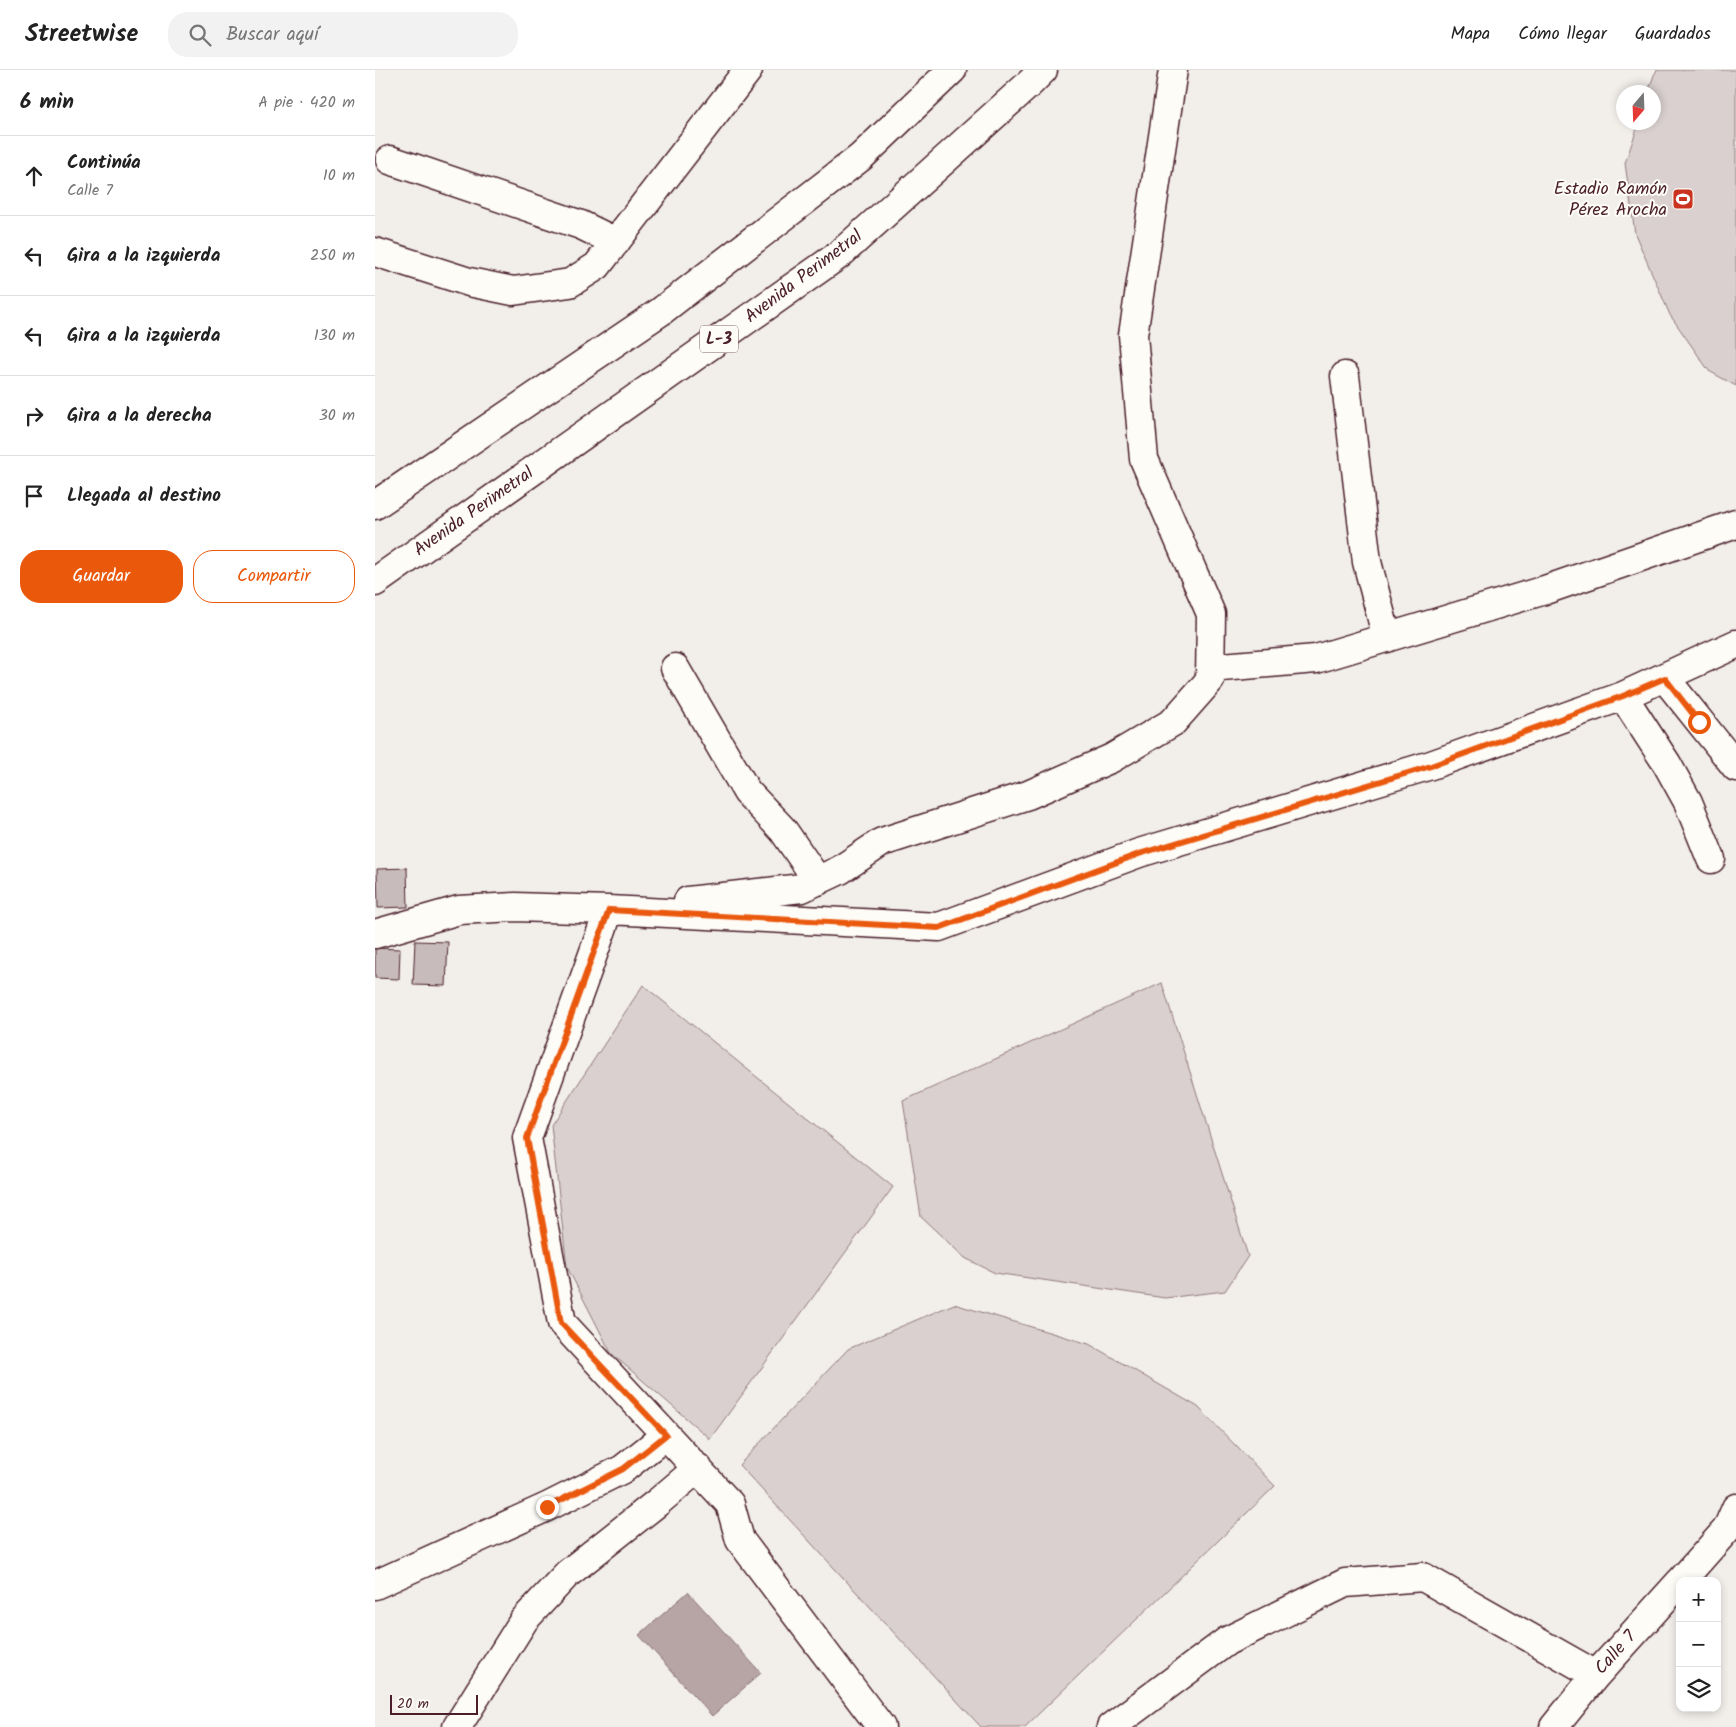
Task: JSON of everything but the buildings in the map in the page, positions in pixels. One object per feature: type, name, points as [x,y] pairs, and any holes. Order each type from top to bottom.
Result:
[{"type":"main road","points":[[375,252],[469,282],[513,291],[570,283],[597,266],[748,70]]},
{"type":"main road","points":[[375,505],[660,312],[861,157],[952,70]]},
{"type":"main road","name":"Avenida Perimetral","points":[[375,582],[840,254],[1043,70]]},
{"type":"main road","points":[[609,910],[802,888],[841,870],[882,842],[1028,795],[1112,758],[1173,722],[1210,680],[1211,614],[1144,460],[1133,335],[1173,70]]},
{"type":"main road","points":[[390,160],[581,225],[616,242]]},
{"type":"main road","points":[[1345,376],[1367,562],[1387,638]]},
{"type":"main road","points":[[1210,668],[1317,658],[1545,590],[1736,524]]},
{"type":"main road","points":[[375,934],[459,910],[515,907],[609,910],[939,928],[1139,854],[1431,766],[1623,696],[1736,644]]},
{"type":"main road","points":[[675,668],[747,792],[783,830],[818,881]]},
{"type":"main road","points":[[1665,678],[1736,768]]},
{"type":"main road","points":[[1623,696],[1667,764],[1687,802],[1711,860]]},
{"type":"main road","points":[[609,910],[527,1138],[561,1323],[730,1504],[740,1540],[881,1727]]},
{"type":"main road","points":[[375,1585],[547,1507],[623,1469],[666,1435]]},
{"type":"main road","points":[[457,1727],[525,1620],[567,1574],[698,1468]]},
{"type":"main road","name":"Calle 7","points":[[1684,1577],[1727,1529],[1736,1508]]},
{"type":"main road","points":[[1111,1727],[1227,1641],[1345,1583],[1423,1577],[1596,1675]]},
{"type":"main road","name":"Calle 7","points":[[1554,1727],[1596,1675],[1676,1585]]},
{"type":"shaded area","name":"Estadio Ramón Pérez Arocha","points":[[1657,70],[1736,70],[1736,386],[1709,371],[1670,315],[1635,234],[1625,163],[1637,130],[1661,130],[1661,85],[1650,85]]},
{"type":"shaded area","points":[[1162,983],[1248,1256],[1225,1291],[1165,1298],[995,1273],[965,1258],[921,1217],[903,1101]]},
{"type":"shaded area","points":[[643,985],[893,1187],[710,1439],[611,1353],[567,1267],[551,1125]]},
{"type":"shaded area","points":[[954,1304],[1089,1344],[1198,1407],[1275,1486],[1025,1727],[981,1727],[739,1465],[848,1349]]},
{"type":"shaded area","points":[[688,1592],[761,1673],[712,1716],[639,1635]]},
{"type":"place","name":"Estadio Ramón Pérez Arocha","points":[[1683,199]]},
{"type":"route","points":[[547,1507],[623,1469],[666,1435],[561,1323],[527,1138],[609,910],[939,928],[1139,854],[1431,766],[1623,696],[1665,678],[1699,722]]}]
